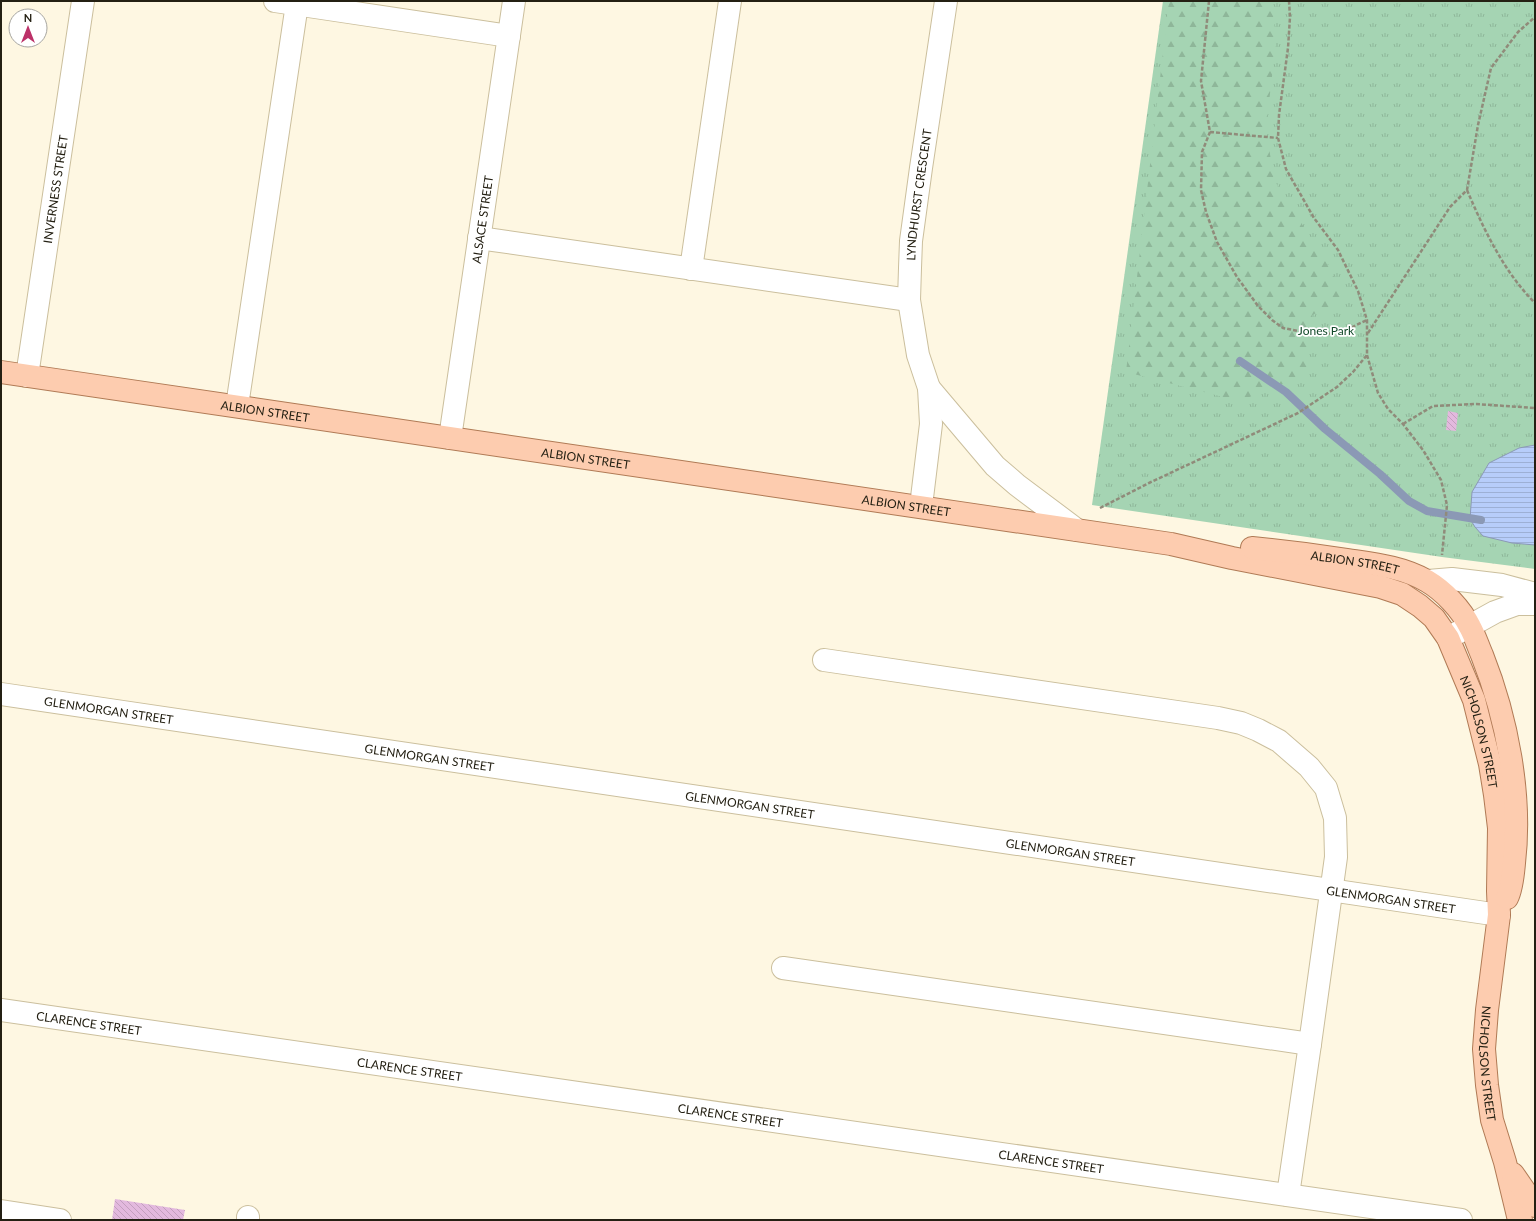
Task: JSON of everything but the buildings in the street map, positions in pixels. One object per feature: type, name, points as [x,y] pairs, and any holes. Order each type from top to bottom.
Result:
[{"type":"main road","name":"ALBION STREET","points":[[1,372],[921,506],[1171,544],[1232,558],[1381,587]]},
{"type":"main road","name":"ALBION STREET","points":[[1171,544],[1250,547],[1336,558],[1385,566],[1409,572],[1428,581]]},
{"type":"main road","name":"NICHOLSON STREET","points":[[1428,581],[1446,596],[1461,612],[1470,627],[1489,673],[1500,706],[1510,759],[1514,792],[1516,830],[1513,873],[1509,895],[1499,915]]},
{"type":"main road","name":"NICHOLSON STREET","points":[[1381,587],[1402,594],[1420,606],[1434,618],[1448,638],[1474,700],[1491,772],[1499,828],[1499,915],[1487,1010],[1484,1049],[1492,1120],[1523,1213]]},
{"type":"street","name":"INVERNESS STREET","points":[[27,376],[83,1]]},
{"type":"street","points":[[275,1],[509,36]]},
{"type":"street","name":"ALSACE STREET","points":[[450,438],[514,1]]},
{"type":"street","points":[[691,269],[730,1]]},
{"type":"street","name":"LYNDHURST CRESCENT","points":[[921,506],[931,424],[929,388],[918,355],[909,300],[911,241],[946,1]]},
{"type":"street","points":[[238,406],[297,4]]},
{"type":"street","points":[[479,238],[909,300]]},
{"type":"street","name":"LYNDHURST CRESCENT","points":[[929,388],[995,466],[1017,485],[1077,530]]},
{"type":"street","points":[[1428,581],[1452,579],[1480,582],[1502,585],[1535,594]]},
{"type":"street","points":[[1448,638],[1495,612],[1517,604],[1535,604]]},
{"type":"street","points":[[824,660],[1218,718],[1241,723],[1279,741],[1309,767],[1326,788],[1335,818],[1336,857],[1288,1195]]},
{"type":"street","name":"GLENMORGAN STREET","points":[[1,694],[1499,915]]},
{"type":"street","points":[[783,968],[1310,1044]]},
{"type":"street","name":"CLARENCE STREET","points":[[1,1010],[1461,1220]]},
{"type":"street","points":[[1,1211],[60,1220]]},
{"type":"path","points":[[1209,1],[1201,81],[1210,132],[1202,152],[1201,190],[1206,212],[1217,242],[1234,271],[1258,306],[1272,320],[1283,328],[1314,334],[1348,329],[1367,320]]},
{"type":"path","points":[[1289,1],[1290,17],[1288,48],[1279,115],[1278,138],[1286,169],[1314,218],[1338,250],[1358,291],[1367,320],[1367,355],[1378,393],[1388,409],[1403,424],[1423,450],[1441,480],[1447,505],[1446,526]]},
{"type":"path","points":[[1535,17],[1518,32],[1491,68],[1478,125],[1467,190],[1480,220],[1502,262],[1521,290],[1535,303]]},
{"type":"path","points":[[1210,132],[1278,138]]},
{"type":"path","points":[[1368,333],[1450,207],[1467,190]]},
{"type":"path","points":[[1097,510],[1148,483],[1298,413],[1337,387],[1353,372],[1367,355]]},
{"type":"path","points":[[1403,424],[1433,406],[1476,404],[1535,408]]},
{"type":"green space","name":"Jones Park","points":[[1163,1],[1535,1],[1535,569],[1442,557],[1092,505]]},
{"type":"green space","points":[[1169,1],[1272,1],[1276,42],[1266,128],[1274,180],[1331,270],[1344,301],[1312,315],[1306,375],[1239,401],[1126,372]]},
{"type":"water","points":[[1535,445],[1535,545],[1512,543],[1483,536],[1470,519],[1472,492],[1489,463],[1519,448]]},
{"type":"waterway","points":[[1240,361],[1286,392],[1325,429],[1380,474],[1409,501],[1427,511],[1481,520]]}]
